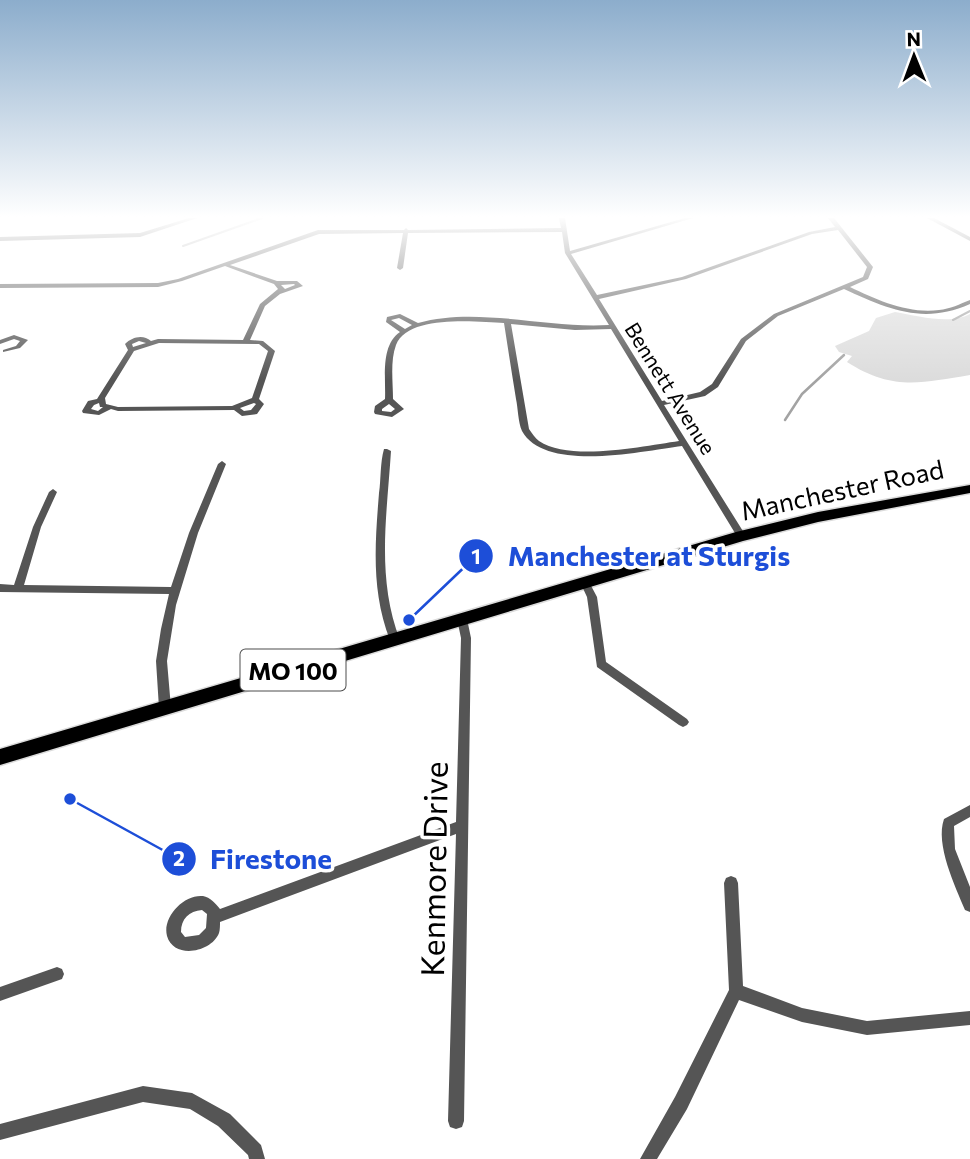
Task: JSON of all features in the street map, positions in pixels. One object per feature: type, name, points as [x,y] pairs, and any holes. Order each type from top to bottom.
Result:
[{"type":"main road","name":"Manchester Road","points":[[0,757],[741,536],[818,517],[970,489]]},
{"type":"street","points":[[0,286],[158,285],[202,272]]},
{"type":"street","points":[[246,272],[276,283],[295,282],[300,286],[281,292],[262,305],[246,341]]},
{"type":"street","name":"Bennett Avenue","points":[[581,272],[741,536]]},
{"type":"street","points":[[598,297],[701,272]]},
{"type":"street","points":[[661,403],[702,394],[715,385],[743,340],[776,315],[866,278],[868,272]]},
{"type":"street","points":[[276,283],[282,289],[281,292]]},
{"type":"street","points":[[845,287],[890,307],[923,314],[946,313],[970,302]]},
{"type":"street","points":[[404,331],[388,321],[389,318],[401,316],[417,325]]},
{"type":"street","points":[[389,400],[392,344],[404,331],[417,325],[444,321],[507,321],[570,328],[613,327]]},
{"type":"street","points":[[507,321],[525,429],[534,442],[557,452],[577,454],[685,443]]},
{"type":"street","points":[[14,337],[25,340],[18,347],[2,354],[5,347],[0,343],[14,337]]},
{"type":"street","points":[[246,341],[261,342],[272,351],[252,401],[260,404],[254,412],[242,414],[236,408],[104,404],[131,350],[149,342],[246,341]]},
{"type":"street","points":[[387,451],[381,593],[387,624],[395,639]]},
{"type":"street","points":[[165,708],[161,655],[176,590],[198,518],[222,464]]},
{"type":"street","points":[[18,589],[37,527],[53,492]]},
{"type":"street","points":[[585,582],[592,597],[601,664],[683,722]]},
{"type":"street","points":[[0,589],[176,590]]},
{"type":"street","name":"Kenmore Drive","points":[[456,1121],[466,638],[462,619]]},
{"type":"street","points":[[970,811],[948,823],[949,849],[970,905]]},
{"type":"street","points":[[216,917],[461,826]]},
{"type":"street","points":[[648,1159],[681,1103],[736,991],[731,883]]},
{"type":"street","points":[[0,994],[57,974]]},
{"type":"street","points":[[736,991],[803,1016],[867,1028],[970,1018]]},
{"type":"street","points":[[0,1132],[143,1094],[192,1101],[225,1120],[255,1151],[257,1159]]},
{"type":"shaded area","points":[[895,312],[944,319],[970,314],[970,375],[921,382],[893,381],[863,371],[847,362],[852,356],[839,352],[835,346],[869,331],[876,318]]},
{"type":"waterway","points":[[953,320],[970,311]]},
{"type":"waterway","points":[[785,420],[802,394],[844,355]]},
{"type":"place","name":"Manchester at Sturgis","points":[[409,620]]},
{"type":"place","name":"Firestone","points":[[70,799]]}]
